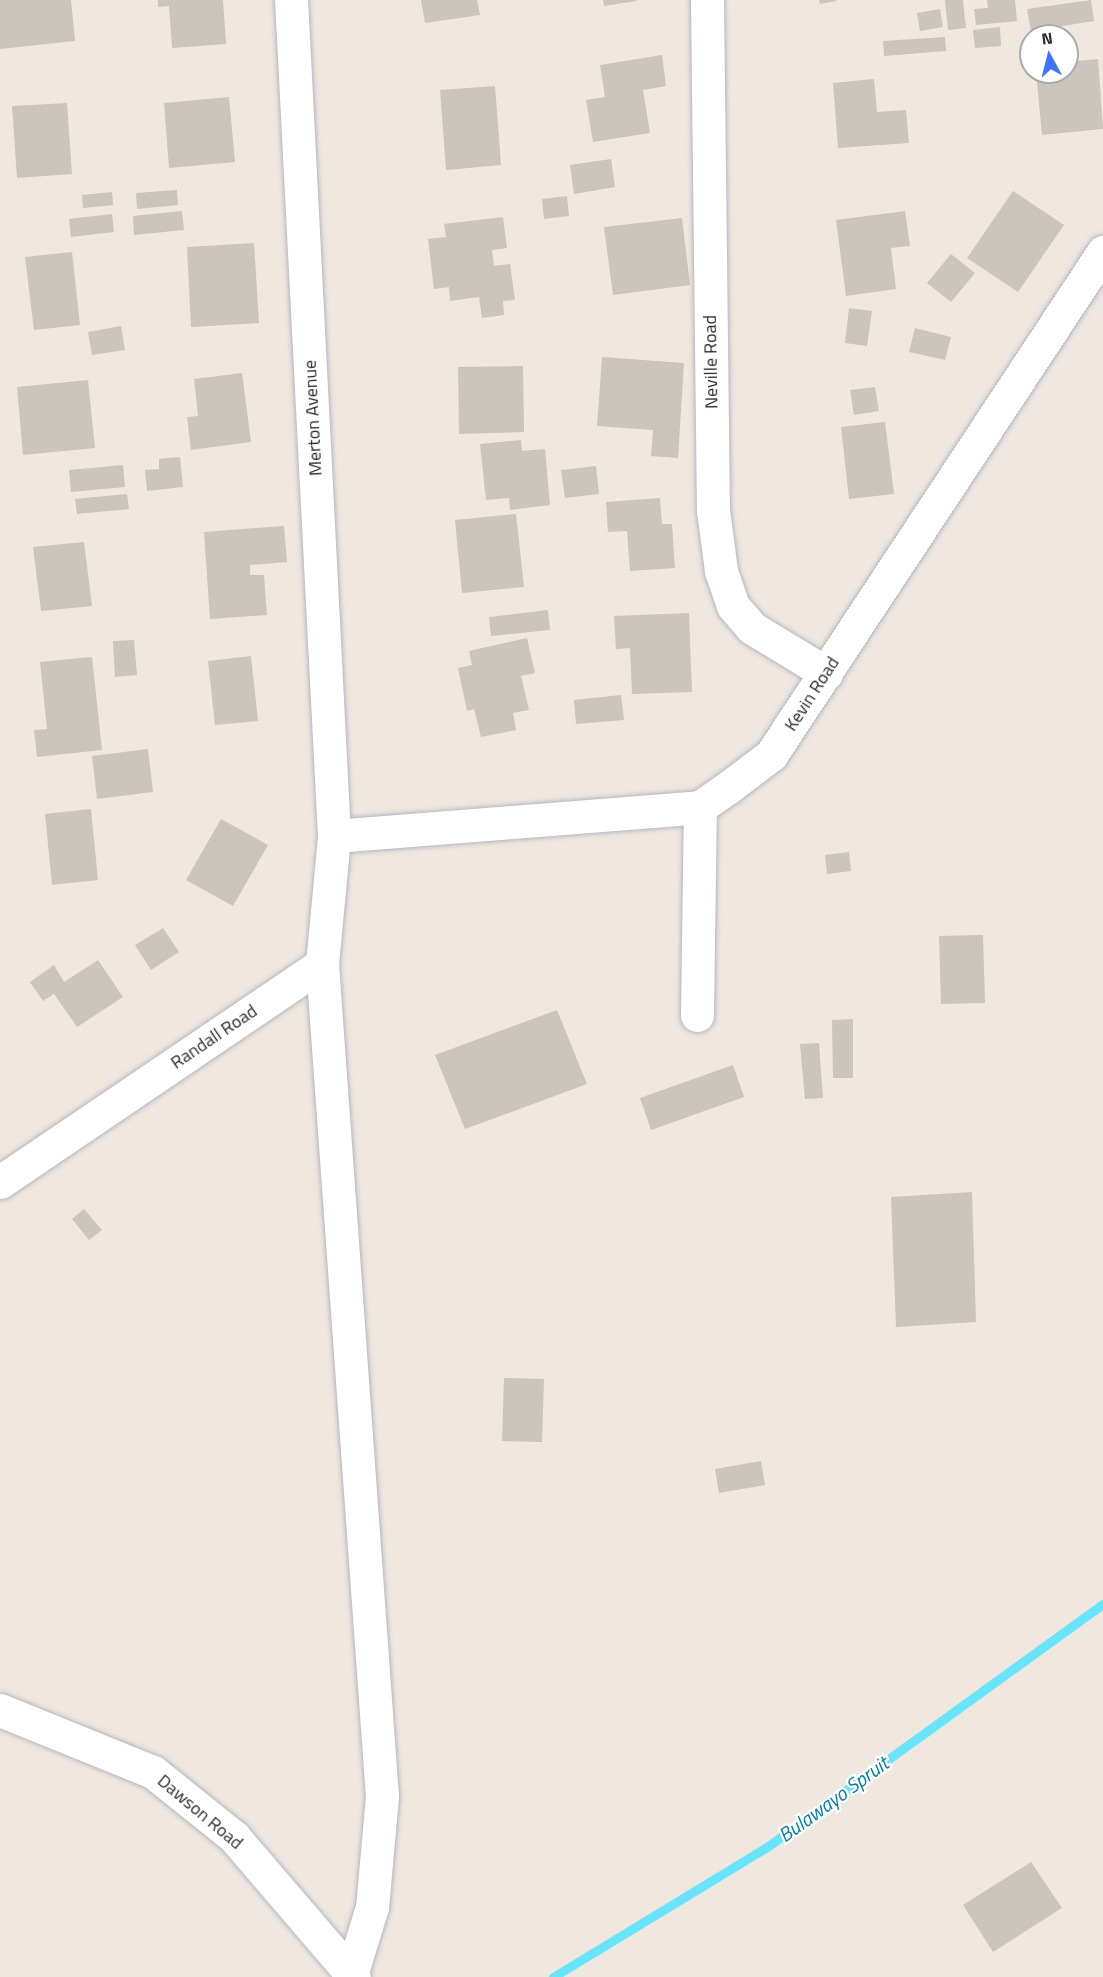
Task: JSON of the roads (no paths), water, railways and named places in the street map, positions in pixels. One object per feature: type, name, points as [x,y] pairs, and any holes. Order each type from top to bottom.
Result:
[{"type":"street","name":"Merton Avenue","points":[[291,0],[334,836]]},
{"type":"street","name":"Neville Road","points":[[706,0],[713,510],[721,571],[733,606],[752,628],[826,673]]},
{"type":"street","name":"Kevin Road","points":[[699,807],[771,755],[1103,252]]},
{"type":"street","points":[[353,1975],[372,1906],[382,1796],[322,964],[334,836],[699,807],[697,1015]]},
{"type":"street","name":"Randall Road","points":[[2,1175],[322,964]]},
{"type":"street","name":"Dawson Road","points":[[0,1710],[153,1772],[234,1837],[353,1975]]},
{"type":"waterway","name":"Bulawayo Spruit","points":[[553,1977],[767,1847],[1103,1604]]}]
